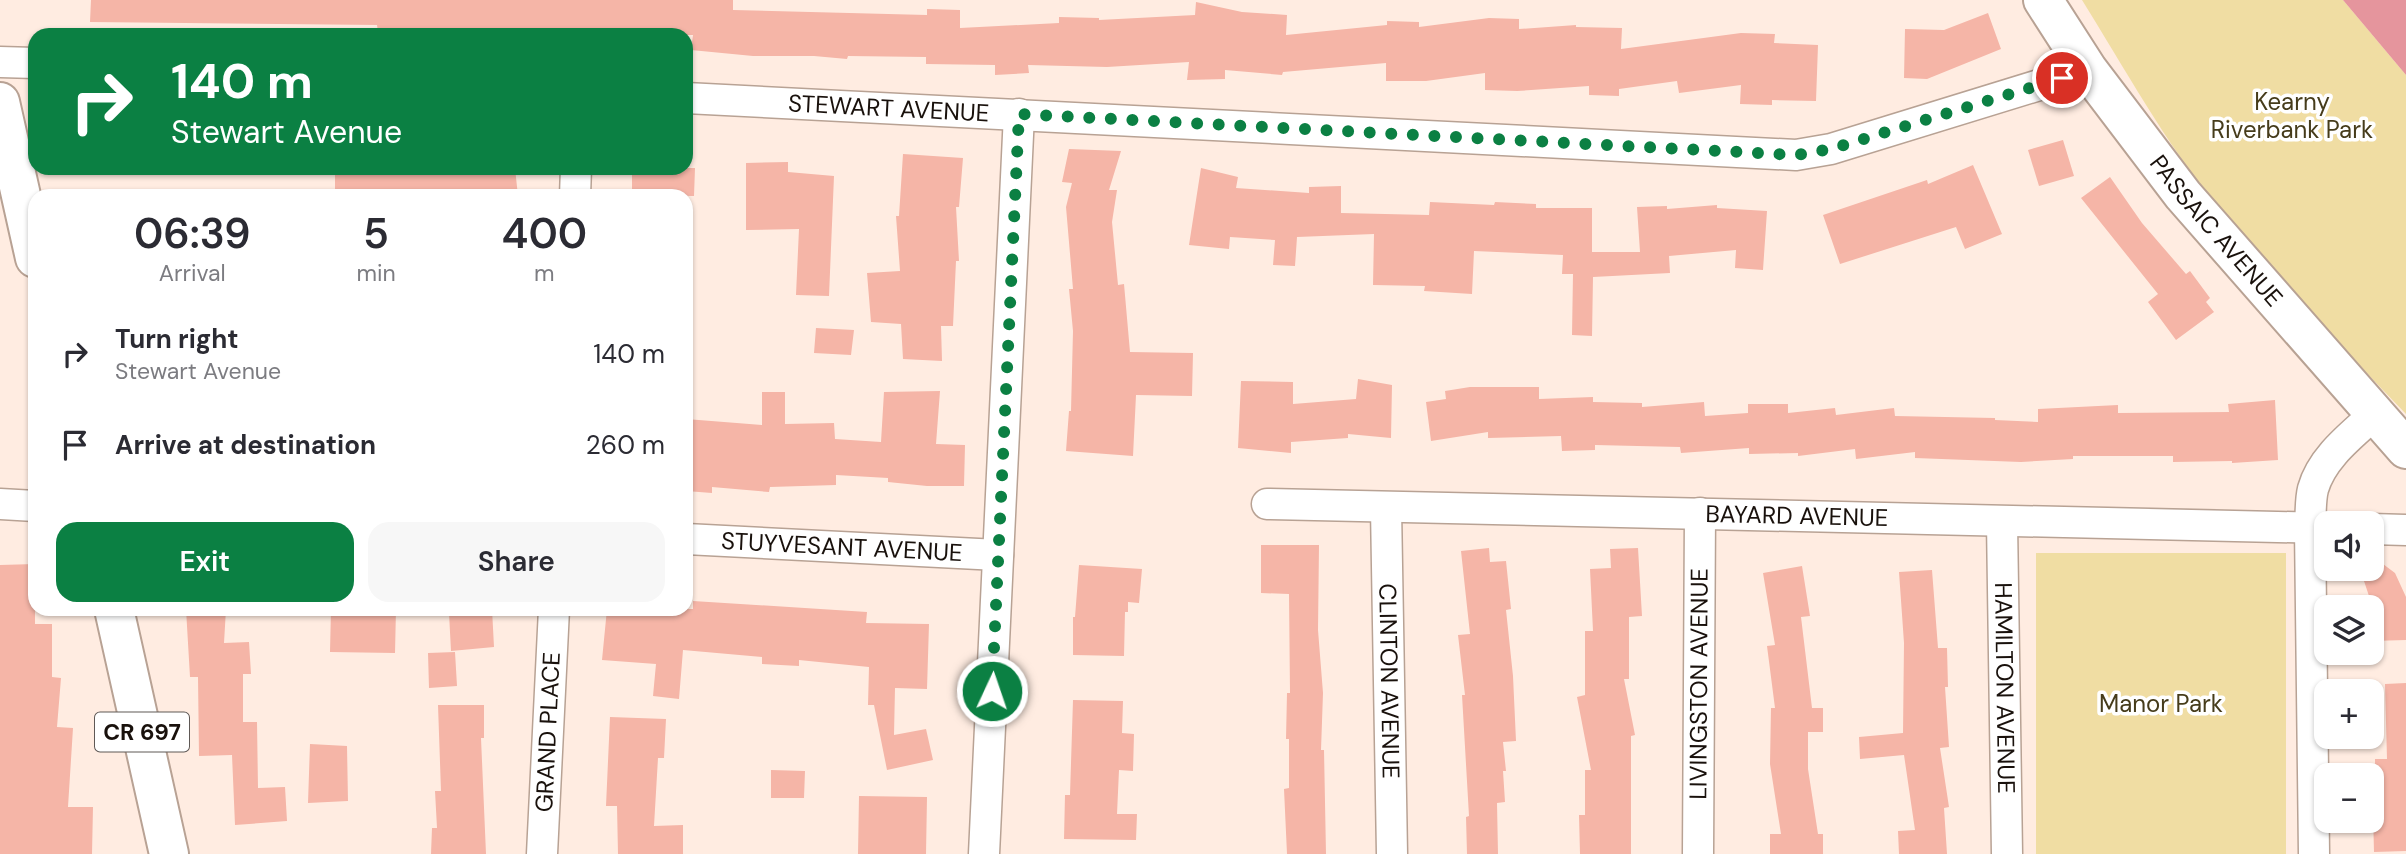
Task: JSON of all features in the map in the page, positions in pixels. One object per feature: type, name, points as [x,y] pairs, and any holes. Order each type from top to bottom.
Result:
[{"type":"main road","name":"PASSAIC AVENUE","points":[[2043,0],[2088,70],[2183,195],[2406,449]]},
{"type":"main road","points":[[0,102],[28,227]]},
{"type":"main road","name":"CR 697","points":[[116,616],[169,854]]},
{"type":"street","points":[[0,62],[28,63]]},
{"type":"street","name":"STEWART AVENUE","points":[[693,98],[1796,155],[1831,149],[2088,70]]},
{"type":"street","points":[[984,854],[1019,114]]},
{"type":"street","points":[[2316,511],[2313,490],[2326,463],[2345,441],[2376,413]]},
{"type":"street","name":"BAYARD AVENUE","points":[[1267,504],[2314,528]]},
{"type":"street","points":[[0,505],[28,506]]},
{"type":"street","name":"CLINTON AVENUE","points":[[1387,508],[1392,854]]},
{"type":"street","name":"LIVINGSTON AVENUE","points":[[1698,854],[1700,513]]},
{"type":"street","name":"HAMILTON AVENUE","points":[[2002,522],[2007,854]]},
{"type":"street","points":[[2384,529],[2406,530]]},
{"type":"street","name":"STUYVESANT AVENUE","points":[[693,540],[998,555]]},
{"type":"street","points":[[2314,854],[2317,581]]},
{"type":"street","name":"GRAND PLACE","points":[[542,854],[554,616]]},
{"type":"green space","name":"Kearny Riverbank Park","points":[[2082,0],[2343,0],[2406,75],[2406,414],[2309,312],[2197,181]]},
{"type":"green space","name":"Manor Park","points":[[2036,553],[2286,553],[2286,854],[2036,854]]},
{"type":"shaded area","points":[[2343,0],[2406,0],[2406,75]]},
{"type":"building","points":[[91,0],[733,0],[733,10],[927,15],[927,9],[960,10],[960,28],[1059,23],[1059,17],[1099,20],[1195,15],[1196,2],[1242,12],[1287,15],[1286,35],[1387,25],[1387,21],[1419,22],[1419,27],[1489,18],[1519,19],[1519,29],[1576,25],[1622,28],[1621,49],[1741,33],[1775,34],[1774,43],[1818,45],[1816,101],[1772,100],[1772,105],[1740,104],[1741,85],[1679,93],[1677,81],[1619,89],[1619,96],[1589,95],[1589,86],[1517,91],[1485,90],[1485,73],[1426,81],[1386,81],[1386,63],[1283,72],[1282,75],[1225,70],[1225,79],[1187,80],[1189,62],[1107,67],[1028,65],[1029,73],[995,75],[995,65],[926,64],[926,57],[848,56],[847,59],[753,56],[693,50],[693,28],[377,28],[377,25],[90,22]]},
{"type":"building","points":[[1988,13],[2001,49],[1927,79],[1904,78],[1905,29],[1944,30]]},
{"type":"building","points":[[2063,140],[2074,176],[2039,186],[2028,150]]},
{"type":"building","points":[[1069,149],[1121,151],[1109,190],[1117,190],[1112,222],[1118,285],[1124,284],[1130,352],[1193,353],[1192,396],[1136,395],[1133,456],[1066,451],[1071,411],[1073,331],[1069,289],[1073,289],[1066,207],[1072,183],[1062,182]]},
{"type":"building","points":[[903,154],[963,158],[959,207],[956,207],[959,261],[956,261],[953,326],[941,326],[942,361],[903,359],[901,324],[871,322],[867,273],[900,271],[896,216],[899,216]]},
{"type":"building","points":[[788,162],[788,172],[834,176],[829,296],[796,295],[799,229],[746,230],[746,163]]},
{"type":"building","points":[[1973,165],[2002,234],[1965,249],[1956,227],[1840,264],[1823,215],[1927,180],[1928,184]]},
{"type":"building","points":[[695,168],[694,196],[693,189],[632,189],[632,175],[693,175]]},
{"type":"building","points":[[1201,168],[1238,177],[1236,188],[1309,193],[1309,187],[1341,186],[1341,213],[1429,215],[1430,202],[1494,205],[1495,202],[1536,204],[1536,208],[1592,208],[1592,252],[1640,252],[1637,207],[1667,206],[1667,209],[1717,205],[1717,208],[1767,211],[1763,270],[1735,268],[1736,250],[1669,256],[1670,273],[1593,277],[1592,336],[1572,335],[1573,274],[1562,274],[1563,255],[1474,251],[1472,294],[1424,291],[1425,286],[1373,285],[1374,234],[1297,237],[1295,266],[1273,265],[1275,240],[1230,237],[1229,249],[1189,245]]},
{"type":"building","points":[[335,175],[516,175],[517,189],[363,189],[335,189]]},
{"type":"building","points":[[2110,177],[2142,223],[2186,274],[2190,271],[2210,298],[2206,302],[2214,312],[2176,340],[2148,302],[2158,294],[2081,198]]},
{"type":"building","points":[[816,328],[854,330],[851,355],[814,353]]},
{"type":"building","points":[[1358,379],[1392,385],[1391,438],[1348,434],[1348,438],[1291,442],[1291,453],[1238,448],[1241,381],[1293,382],[1293,404],[1356,399]]},
{"type":"building","points":[[1470,387],[1539,387],[1539,399],[1593,397],[1593,402],[1642,403],[1642,407],[1704,402],[1705,416],[1748,413],[1748,404],[1788,404],[1788,413],[1835,408],[1836,415],[1894,408],[1895,416],[1995,418],[2038,422],[2038,409],[2118,405],[2118,413],[2229,412],[2228,404],[2275,400],[2278,460],[2232,463],[2173,462],[2173,456],[2073,456],[2073,459],[2021,462],[1915,458],[1915,452],[1856,459],[1855,449],[1798,456],[1798,453],[1749,454],[1749,448],[1681,453],[1680,447],[1595,445],[1595,450],[1562,451],[1561,436],[1488,438],[1488,432],[1431,441],[1426,402],[1446,399],[1445,391]]},
{"type":"building","points":[[940,391],[936,444],[965,445],[964,486],[927,486],[888,482],[888,478],[836,475],[836,485],[770,487],[769,492],[712,487],[712,493],[693,492],[693,420],[762,425],[762,392],[785,392],[785,424],[834,423],[835,439],[881,442],[884,392]]},
{"type":"building","points":[[1261,545],[1319,545],[1318,630],[1323,693],[1321,750],[1324,750],[1326,854],[1287,854],[1284,789],[1289,788],[1289,739],[1286,739],[1287,693],[1290,693],[1289,594],[1261,593]]},
{"type":"building","points":[[1489,548],[1490,562],[1506,561],[1511,609],[1506,610],[1516,741],[1503,742],[1505,802],[1497,803],[1498,854],[1467,854],[1466,817],[1469,816],[1462,695],[1465,695],[1458,635],[1470,634],[1461,551]]},
{"type":"building","points":[[1638,548],[1642,616],[1629,617],[1629,679],[1624,679],[1635,735],[1631,736],[1631,854],[1580,854],[1579,815],[1585,815],[1585,770],[1591,770],[1577,697],[1585,695],[1585,631],[1593,631],[1590,569],[1611,568],[1610,549]]},
{"type":"building","points":[[28,564],[28,616],[35,616],[35,624],[52,624],[52,677],[61,678],[57,727],[73,728],[68,807],[93,807],[92,854],[0,854],[0,565]]},
{"type":"building","points":[[1079,565],[1142,569],[1139,603],[1128,602],[1128,612],[1125,612],[1124,656],[1073,655],[1073,617]]},
{"type":"building","points":[[2384,565],[2395,573],[2406,597],[2406,640],[2384,641],[2384,595],[2369,595],[2364,581],[2384,581]]},
{"type":"building","points":[[1802,566],[1810,616],[1801,617],[1812,708],[1823,708],[1823,732],[1808,732],[1808,769],[1818,834],[1823,834],[1823,854],[1770,854],[1770,834],[1781,834],[1770,764],[1771,708],[1775,708],[1767,646],[1775,645],[1763,573]]},
{"type":"building","points":[[1932,570],[1938,648],[1947,648],[1948,687],[1945,687],[1949,747],[1940,748],[1949,807],[1944,808],[1947,854],[1899,854],[1898,831],[1915,830],[1904,755],[1860,759],[1859,737],[1903,733],[1904,643],[1899,572]]},
{"type":"building","points":[[693,601],[867,612],[866,623],[929,624],[927,689],[895,688],[894,735],[926,729],[933,760],[887,770],[874,705],[868,705],[869,667],[799,660],[799,666],[762,664],[762,657],[683,650],[679,699],[653,696],[656,664],[602,660],[606,616],[693,616]]},
{"type":"building","points":[[186,616],[226,616],[224,643],[249,642],[251,674],[243,674],[243,722],[257,722],[258,788],[285,787],[287,821],[235,825],[232,755],[199,756],[198,677],[190,677]]},
{"type":"building","points":[[331,616],[396,616],[395,653],[330,652]]},
{"type":"building","points":[[449,616],[492,616],[494,647],[451,651]]},
{"type":"building","points":[[455,652],[457,686],[429,688],[428,653]]},
{"type":"building","points":[[2406,683],[2406,851],[2374,852],[2374,833],[2384,833],[2384,763],[2375,763],[2375,759],[2387,759],[2385,684]]},
{"type":"building","points":[[1073,700],[1123,701],[1122,733],[1134,734],[1133,771],[1119,770],[1117,814],[1137,814],[1136,840],[1064,839],[1065,795],[1070,795]]},
{"type":"building","points":[[438,705],[484,705],[484,738],[481,738],[486,854],[431,854],[432,828],[437,828],[435,791],[441,791]]},
{"type":"building","points":[[610,717],[666,719],[664,758],[658,758],[654,826],[683,825],[683,854],[618,854],[617,806],[606,806]]},
{"type":"building","points":[[310,744],[347,746],[348,801],[308,803]]},
{"type":"building","points":[[771,770],[805,771],[804,798],[771,798]]},
{"type":"building","points":[[859,796],[927,797],[926,854],[858,854]]},
{"type":"route","points":[[992,691],[1019,114],[1796,155],[1831,149],[2062,78]]}]
